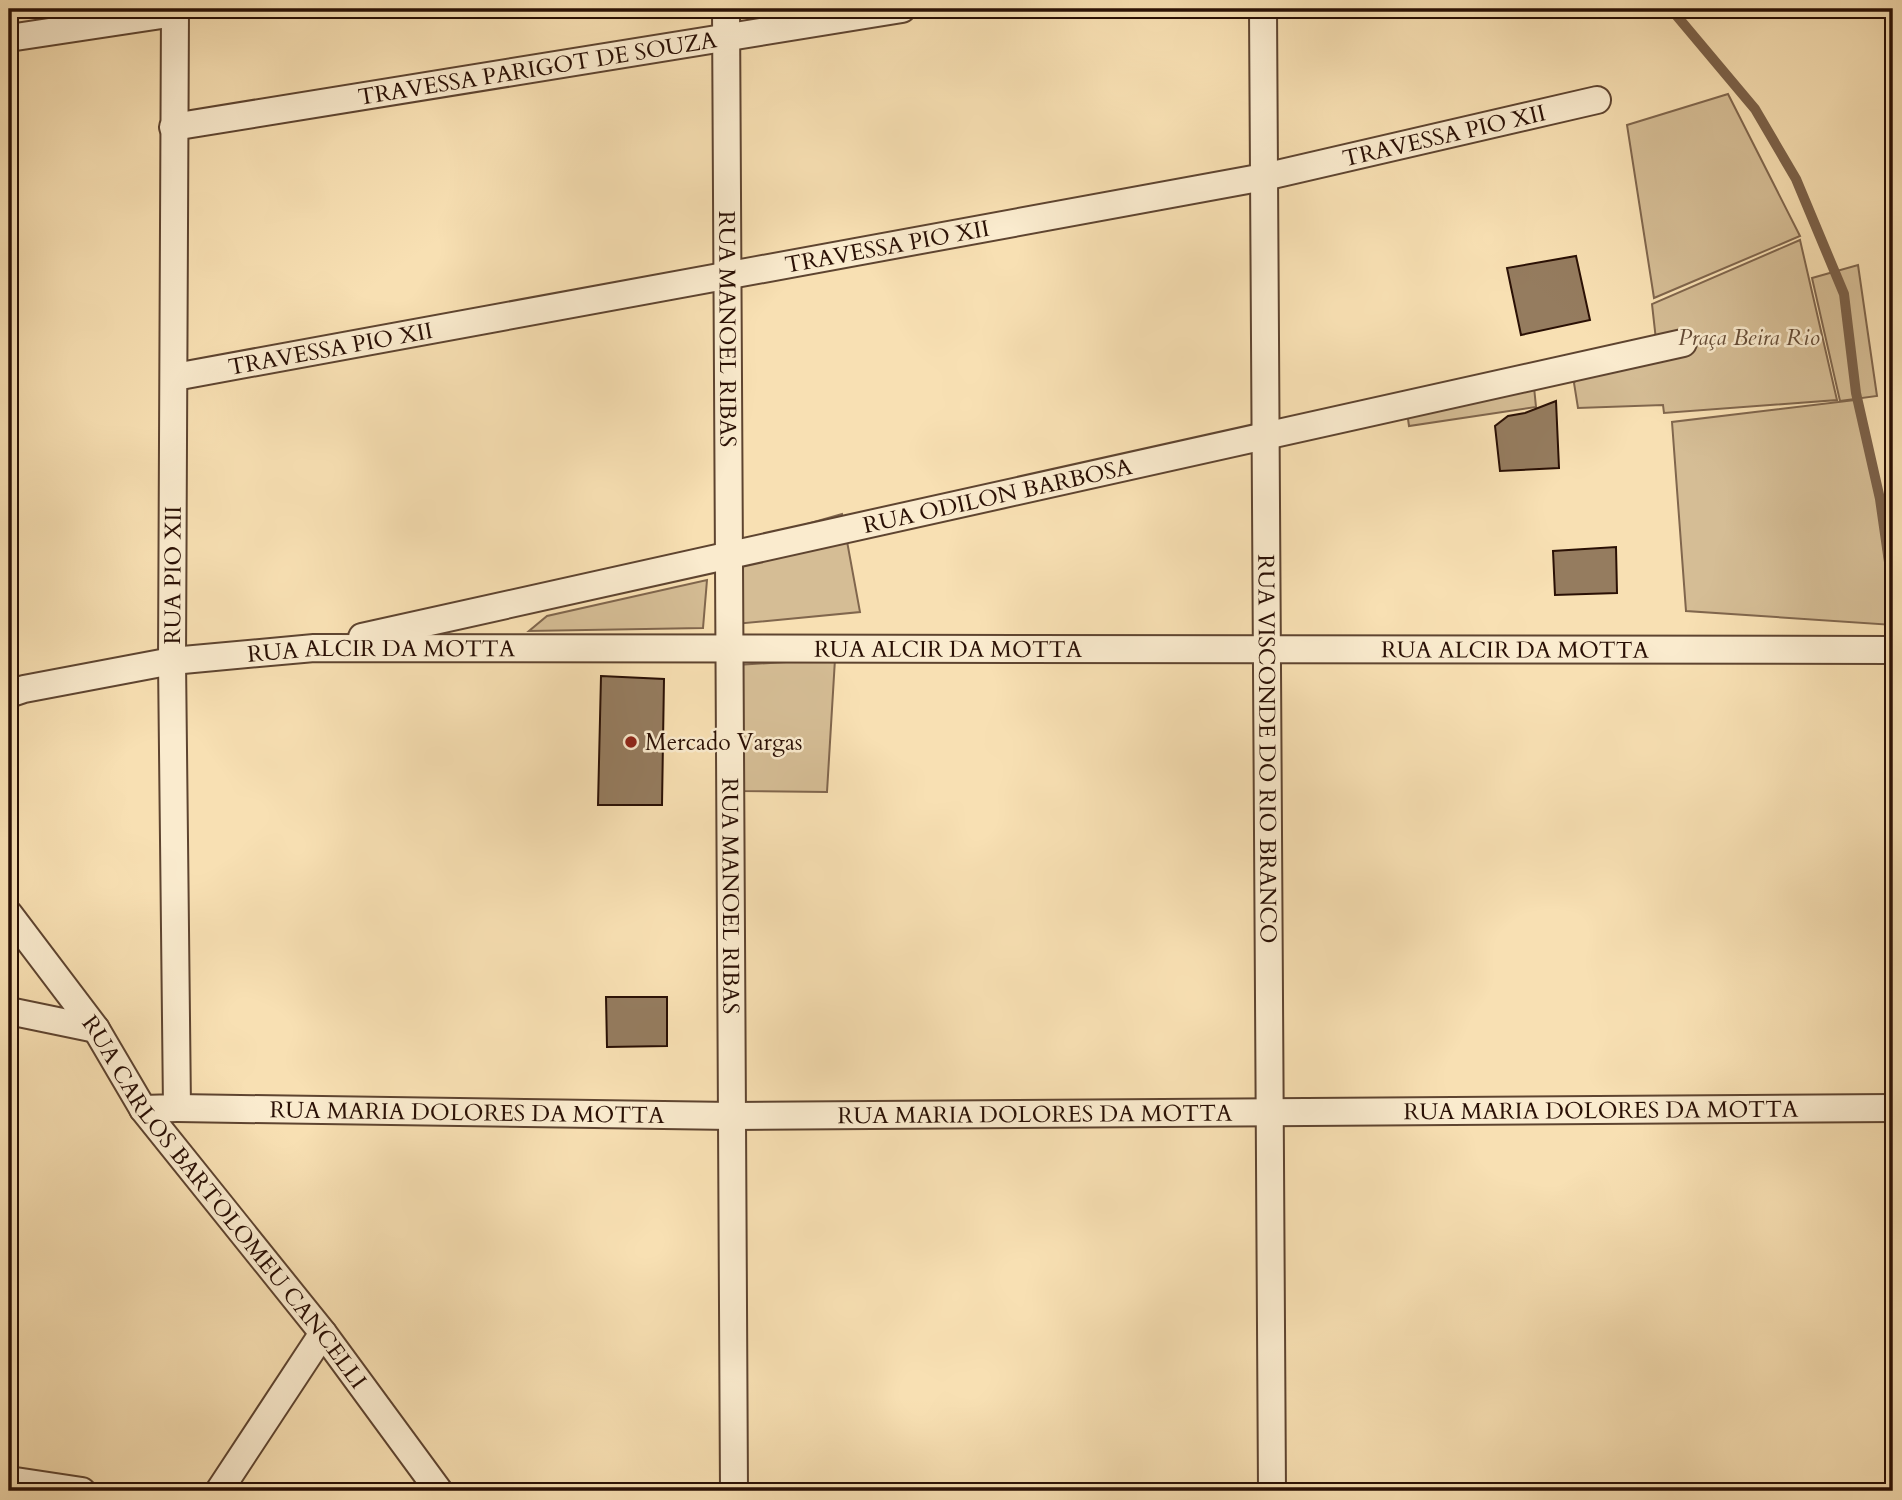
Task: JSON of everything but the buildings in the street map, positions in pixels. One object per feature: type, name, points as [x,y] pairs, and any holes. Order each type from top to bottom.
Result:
[{"type":"street","name":"RUA MANOEL RIBAS","points":[[726,9],[734,1491]]},
{"type":"street","name":"TRAVESSA PARIGOT DE SOUZA","points":[[173,127],[902,9]]},
{"type":"street","name":"RUA VISCONDE DO RIO BRANCO","points":[[1263,9],[1272,1491]]},
{"type":"street","points":[[9,38],[175,11]]},
{"type":"street","name":"RUA PIO XII","points":[[175,11],[172,661],[177,1108]]},
{"type":"street","name":"TRAVESSA PIO XII","points":[[175,377],[1264,177],[1597,100]]},
{"type":"street","name":"RUA ODILON BARBOSA","points":[[314,648],[1683,343]]},
{"type":"street","name":"RUA ALCIR DA MOTTA","points":[[9,694],[172,661],[314,648],[1881,650]]},
{"type":"street","name":"RUA CARLOS BARTOLOMEU CANCELLI","points":[[9,914],[96,1029],[143,1109],[323,1333],[439,1491]]},
{"type":"street","points":[[9,1010],[96,1029]]},
{"type":"street","points":[[143,1109],[177,1108]]},
{"type":"street","name":"RUA MARIA DOLORES DA MOTTA","points":[[177,1108],[732,1116],[1270,1115],[1893,1108]]},
{"type":"street","points":[[219,1491],[323,1333]]},
{"type":"street","points":[[9,1480],[82,1491]]},
{"type":"green space","points":[[1728,94],[1800,236],[1654,298],[1627,125]]},
{"type":"green space","name":"Praça Beira Rio","points":[[1800,240],[1837,400],[1664,413],[1663,405],[1578,408],[1574,383],[1583,366],[1657,349],[1652,304]]},
{"type":"green space","points":[[1858,265],[1877,396],[1840,401],[1812,278]]},
{"type":"green space","points":[[1533,377],[1536,407],[1409,426],[1406,405]]},
{"type":"green space","points":[[1855,400],[1878,502],[1893,625],[1686,611],[1672,422]]},
{"type":"green space","points":[[842,514],[860,612],[735,624],[740,543]]},
{"type":"green space","points":[[707,580],[703,628],[529,631],[547,616]]},
{"type":"green space","points":[[835,659],[827,792],[740,791],[736,665]]},
{"type":"waterway","points":[[1671,9],[1755,109],[1796,179],[1844,294],[1856,393],[1880,499],[1893,590]]},
{"type":"place","name":"Mercado Vargas","points":[[631,742]]}]
